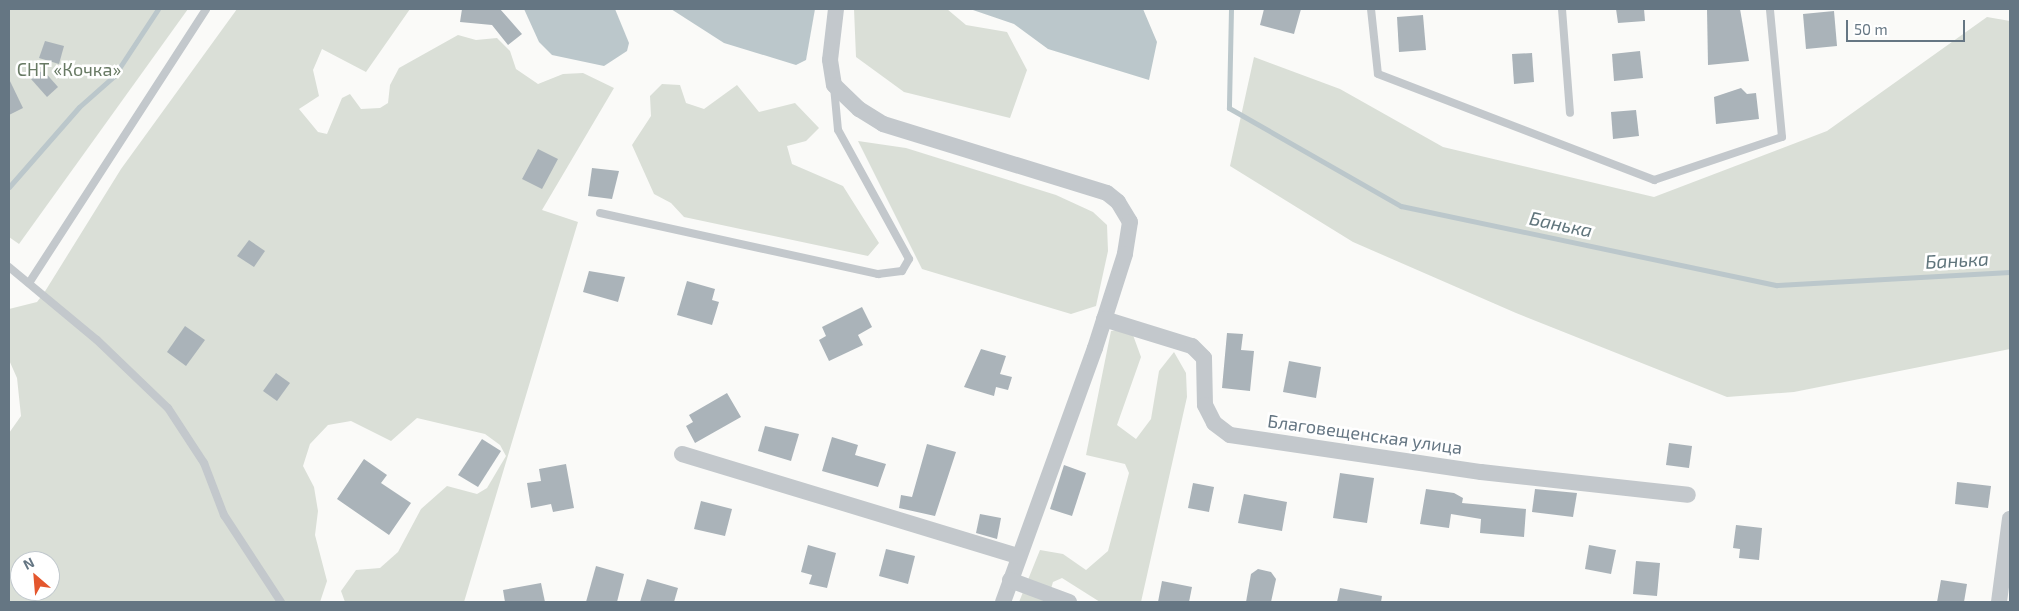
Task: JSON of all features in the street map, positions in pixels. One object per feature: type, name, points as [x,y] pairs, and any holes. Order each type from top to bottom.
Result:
[{"type":"street","points":[[836,9],[830,60],[834,85],[882,124],[1107,193],[1118,202],[1130,222],[1130,234],[1104,319],[1017,556],[1003,602]]},
{"type":"street","name":"Благовещенская улица","points":[[1104,319],[1192,346],[1204,358],[1205,405],[1214,423],[1230,435],[1481,472],[1688,495]]},
{"type":"street","points":[[682,454],[1017,556]]},
{"type":"street","points":[[1999,602],[2010,519]]},
{"type":"street","points":[[1010,580],[1069,602]]},
{"type":"lane","points":[[30,283],[206,9]]},
{"type":"lane","points":[[1371,9],[1378,74],[1654,180],[1782,137],[1770,9]]},
{"type":"lane","points":[[1562,9],[1570,113]]},
{"type":"lane","points":[[600,213],[878,274],[902,271],[909,259],[838,130],[834,85]]},
{"type":"lane","points":[[9,267],[97,340],[189,435],[224,515],[281,602]]},
{"type":"green space","name":"СНТ «Кочка»","points":[[9,9],[188,9],[19,244],[9,237]]},
{"type":"green space","points":[[237,9],[410,9],[366,72],[322,49],[313,70],[319,96],[299,109],[318,132],[327,134],[342,98],[350,94],[361,109],[380,108],[388,103],[390,85],[399,68],[458,35],[476,40],[497,38],[510,51],[516,69],[538,84],[563,74],[583,73],[614,88],[542,210],[578,222],[464,602],[345,602],[341,591],[356,570],[380,568],[398,552],[421,509],[447,486],[477,494],[487,488],[506,456],[500,445],[485,434],[417,418],[391,441],[351,421],[328,425],[310,444],[303,466],[314,487],[318,511],[315,535],[327,581],[320,602],[9,602],[9,433],[21,416],[17,378],[9,360],[9,309],[37,302],[121,169]]},
{"type":"green space","points":[[854,9],[947,9],[966,25],[1007,32],[1027,70],[1010,118],[904,92],[856,57]]},
{"type":"green space","points":[[1987,17],[2010,21],[2010,349],[1794,392],[1727,397],[1516,313],[1353,242],[1230,166],[1254,57],[1340,89],[1443,147],[1654,197],[1827,131]]},
{"type":"green space","points":[[662,84],[680,85],[686,103],[704,109],[737,85],[759,112],[795,103],[819,128],[806,141],[787,146],[792,164],[843,186],[879,243],[868,256],[684,217],[671,203],[654,194],[632,145],[651,116],[650,96]]},
{"type":"green space","points":[[858,141],[906,148],[1056,195],[1093,212],[1107,225],[1108,251],[1096,306],[1071,314],[922,269]]},
{"type":"green space","points":[[1123,329],[1133,335],[1141,357],[1117,425],[1136,439],[1151,419],[1159,371],[1174,352],[1186,373],[1187,397],[1141,602],[1100,602],[1062,578],[1053,582],[1047,602],[1019,602],[1040,550],[1063,554],[1086,570],[1108,551],[1129,473],[1125,464],[1086,455],[1111,331]]},
{"type":"shaded area","points":[[524,9],[615,9],[629,43],[627,51],[604,66],[552,55],[539,42]]},
{"type":"shaded area","points":[[671,9],[815,9],[806,60],[796,65],[724,43]]},
{"type":"shaded area","points":[[970,9],[1143,9],[1157,42],[1149,80],[1048,49],[1014,24]]},
{"type":"building","points":[[462,9],[500,9],[522,34],[508,45],[492,25],[460,22]]},
{"type":"building","points":[[1264,9],[1301,9],[1294,34],[1260,25]]},
{"type":"building","points":[[1616,9],[1644,9],[1645,21],[1618,23]]},
{"type":"building","points":[[1707,9],[1740,9],[1749,61],[1708,65]]},
{"type":"building","points":[[1834,11],[1837,46],[1806,49],[1803,14]]},
{"type":"building","points":[[1423,15],[1426,50],[1399,52],[1397,17]]},
{"type":"building","points":[[45,41],[64,46],[59,64],[39,58]]},
{"type":"building","points":[[1640,51],[1643,78],[1614,81],[1612,54]]},
{"type":"building","points":[[1532,53],[1534,82],[1514,84],[1512,54]]},
{"type":"building","points":[[43,70],[58,87],[47,97],[31,79]]},
{"type":"building","points":[[9,79],[23,108],[9,115]]},
{"type":"building","points":[[1741,88],[1747,94],[1756,93],[1759,119],[1716,124],[1714,97]]},
{"type":"building","points":[[1636,110],[1639,136],[1613,139],[1611,112]]},
{"type":"building","points":[[538,149],[558,159],[542,189],[522,179]]},
{"type":"building","points":[[592,168],[619,171],[612,199],[588,196]]},
{"type":"building","points":[[249,240],[265,251],[254,267],[237,256]]},
{"type":"building","points":[[589,271],[625,277],[618,302],[583,292]]},
{"type":"building","points":[[687,281],[715,289],[712,300],[719,302],[712,325],[677,315]]},
{"type":"building","points":[[862,307],[872,327],[858,335],[863,345],[829,361],[819,340],[826,336],[822,327]]},
{"type":"building","points":[[185,326],[205,340],[186,366],[167,352]]},
{"type":"building","points":[[1227,333],[1243,334],[1241,350],[1254,351],[1250,391],[1222,388]]},
{"type":"building","points":[[981,349],[1006,356],[1000,374],[1012,377],[1008,390],[996,387],[994,396],[964,387]]},
{"type":"building","points":[[1289,361],[1321,367],[1316,398],[1283,392]]},
{"type":"building","points":[[276,373],[290,383],[277,401],[263,391]]},
{"type":"building","points":[[727,393],[741,417],[695,443],[686,426],[693,422],[689,415]]},
{"type":"building","points":[[765,426],[799,434],[791,461],[758,451]]},
{"type":"building","points":[[832,437],[858,445],[855,455],[886,464],[878,487],[822,471]]},
{"type":"building","points":[[482,439],[501,451],[478,487],[458,475]]},
{"type":"building","points":[[1669,443],[1692,446],[1689,468],[1666,465]]},
{"type":"building","points":[[927,444],[956,452],[935,516],[899,508],[901,495],[912,497]]},
{"type":"building","points":[[364,459],[387,475],[381,483],[411,503],[389,535],[337,499]]},
{"type":"building","points":[[566,464],[574,508],[553,512],[551,504],[531,508],[527,483],[541,481],[539,469]]},
{"type":"building","points":[[1064,465],[1086,473],[1072,516],[1050,509]]},
{"type":"building","points":[[1340,473],[1374,478],[1367,523],[1333,518]]},
{"type":"building","points":[[1957,482],[1991,486],[1988,508],[1955,504]]},
{"type":"building","points":[[1193,483],[1214,487],[1209,512],[1188,508]]},
{"type":"building","points":[[1426,489],[1454,493],[1463,498],[1462,503],[1526,509],[1524,537],[1480,533],[1481,519],[1451,514],[1449,528],[1420,524]]},
{"type":"building","points":[[1535,489],[1577,493],[1573,517],[1532,512]]},
{"type":"building","points":[[1244,494],[1287,502],[1282,531],[1238,523]]},
{"type":"building","points":[[701,501],[732,509],[725,536],[694,529]]},
{"type":"building","points":[[980,514],[1001,518],[997,539],[976,533]]},
{"type":"building","points":[[1736,525],[1762,528],[1759,560],[1739,558],[1740,549],[1733,548]]},
{"type":"building","points":[[808,545],[836,553],[827,588],[809,584],[812,575],[801,572]]},
{"type":"building","points":[[1589,545],[1616,550],[1611,574],[1585,569]]},
{"type":"building","points":[[886,549],[915,556],[908,584],[879,576]]},
{"type":"building","points":[[1636,561],[1660,563],[1657,596],[1633,594]]},
{"type":"building","points":[[596,566],[624,574],[617,602],[586,602]]},
{"type":"building","points":[[1258,569],[1271,572],[1276,579],[1271,602],[1246,602],[1251,574]]},
{"type":"building","points":[[647,579],[678,588],[674,602],[640,602]]},
{"type":"building","points":[[1941,580],[1967,584],[1964,602],[1937,602]]},
{"type":"building","points":[[1162,581],[1192,587],[1189,602],[1158,602]]},
{"type":"building","points":[[541,583],[545,602],[505,602],[503,590]]},
{"type":"building","points":[[1340,588],[1382,596],[1381,602],[1337,602]]},
{"type":"waterway","points":[[9,187],[79,107],[114,76],[158,9]]},
{"type":"waterway","name":"Банька","points":[[1231,9],[1229,108],[1401,206],[1777,285],[2010,272]]}]
